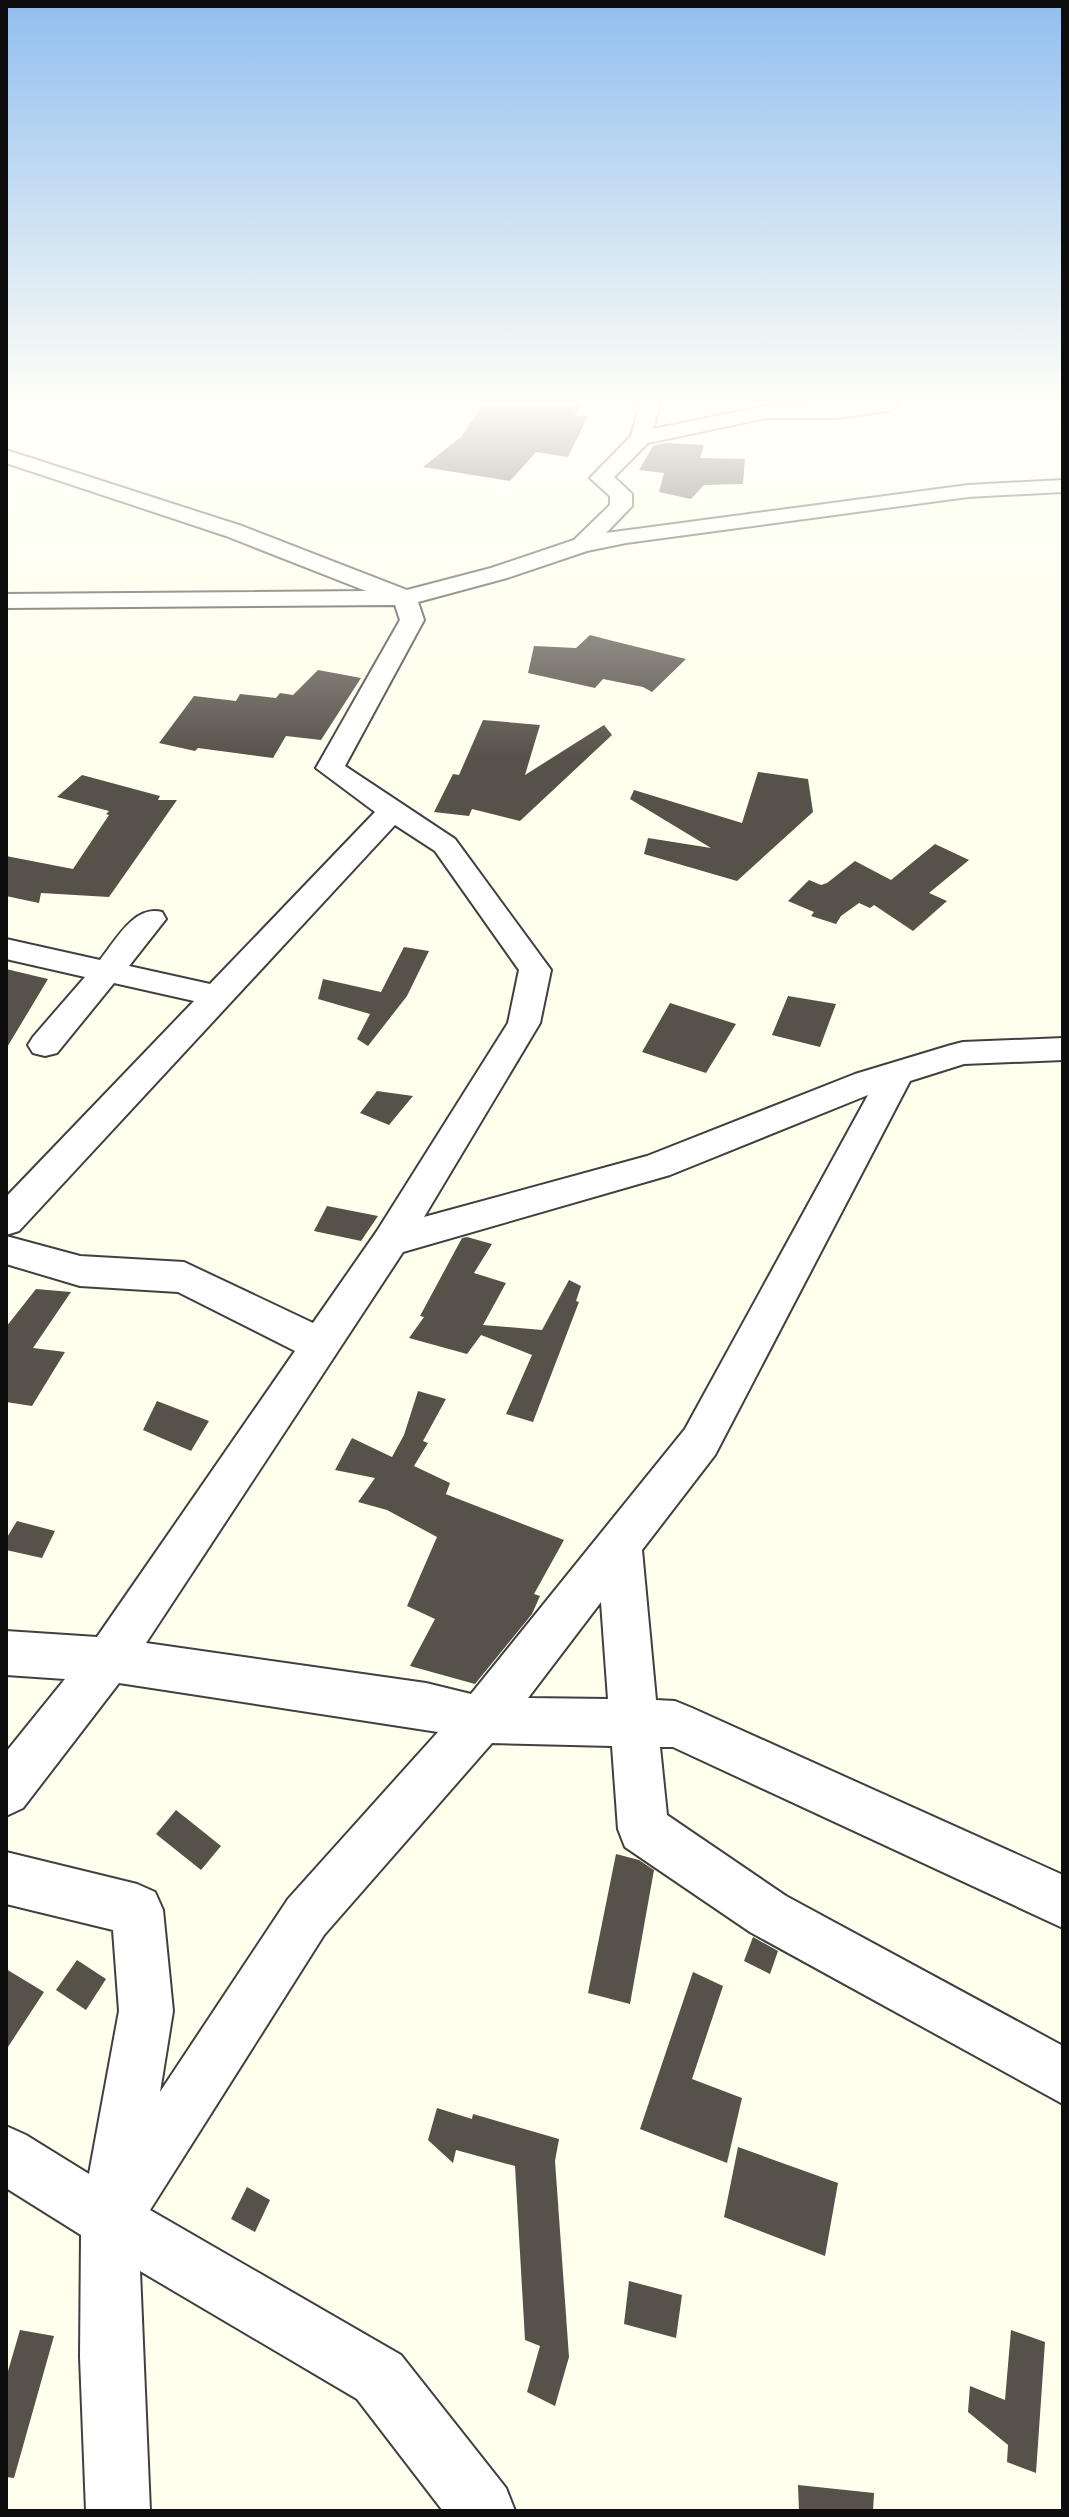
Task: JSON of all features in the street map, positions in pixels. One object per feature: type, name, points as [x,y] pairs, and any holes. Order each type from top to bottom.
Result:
[{"type":"street","points":[[208,522],[234,531],[409,609]]},
{"type":"street","points":[[582,545],[603,522]]},
{"type":"street","points":[[6,601],[409,609],[499,573],[582,545],[727,522]]},
{"type":"street","points":[[6,1791],[109,1660],[390,1241],[524,1023],[535,970],[445,845],[330,768],[409,609]]},
{"type":"street","points":[[6,1221],[392,811]]},
{"type":"street","points":[[45,1045],[151,919]]},
{"type":"street","points":[[6,949],[217,996]]},
{"type":"street","points":[[390,1241],[657,1166],[867,1082],[963,1053],[1063,1049]]},
{"type":"street","points":[[110,2220],[306,1917],[481,1720],[700,1442],[897,1073]]},
{"type":"street","points":[[6,1250],[80,1271],[184,1277],[320,1345]]},
{"type":"street","points":[[619,1545],[643,1829],[768,1914],[1063,2076]]},
{"type":"street","points":[[6,1653],[109,1660],[426,1706],[481,1720],[675,1724],[1063,1902]]},
{"type":"street","points":[[6,1878],[137,1910],[146,2011],[110,2220],[111,2357],[118,2511]]},
{"type":"street","points":[[6,2155],[110,2220],[379,2377],[483,2511]]},
{"type":"building","points":[[590,635],[686,659],[652,692],[643,687],[603,679],[595,688],[528,673],[534,646],[576,648]]},
{"type":"building","points":[[318,670],[361,678],[321,740],[286,736],[273,758],[198,748],[195,751],[159,743],[194,696],[236,701],[240,694],[276,698],[280,693],[293,695]]},
{"type":"building","points":[[483,720],[540,725],[525,775],[604,725],[612,735],[520,821],[472,809],[469,816],[434,812],[453,774],[459,775]]},
{"type":"building","points":[[758,772],[808,779],[813,812],[737,881],[644,854],[648,838],[711,848],[630,799],[634,790],[742,823]]},
{"type":"building","points":[[82,775],[160,796],[158,800],[177,800],[109,897],[41,893],[39,903],[6,896],[6,856],[73,869],[109,815],[106,814],[109,811],[57,797]]},
{"type":"building","points":[[935,844],[969,860],[929,893],[947,901],[913,931],[874,905],[870,908],[859,903],[841,916],[836,924],[811,916],[814,912],[788,901],[809,880],[821,885],[827,883],[855,861],[891,880]]},
{"type":"building","points":[[404,947],[429,951],[407,996],[368,1046],[357,1039],[370,1014],[318,999],[323,979],[381,992]]},
{"type":"building","points":[[6,969],[48,979],[6,1049]]},
{"type":"building","points":[[788,996],[836,1004],[820,1047],[772,1035]]},
{"type":"building","points":[[670,1003],[736,1024],[706,1073],[642,1052]]},
{"type":"building","points":[[377,1091],[413,1096],[389,1125],[360,1113]]},
{"type":"building","points":[[327,1206],[378,1216],[361,1241],[314,1231]]},
{"type":"building","points":[[462,1238],[492,1244],[474,1273],[506,1283],[483,1325],[542,1330],[569,1280],[581,1286],[576,1301],[579,1302],[533,1422],[506,1414],[532,1355],[481,1335],[467,1354],[409,1338],[424,1317],[420,1316]]},
{"type":"building","points":[[36,1289],[71,1292],[33,1348],[65,1352],[32,1406],[6,1402],[6,1327]]},
{"type":"building","points":[[418,1391],[446,1399],[423,1441],[428,1443],[414,1466],[450,1483],[446,1494],[443,1493],[564,1540],[534,1594],[540,1596],[532,1614],[475,1684],[410,1666],[435,1619],[407,1606],[437,1537],[387,1510],[358,1502],[375,1478],[335,1470],[352,1438],[392,1457],[404,1435]]},
{"type":"building","points":[[157,1401],[209,1421],[191,1451],[143,1430]]},
{"type":"building","points":[[17,1521],[55,1531],[42,1558],[6,1550],[6,1539]]},
{"type":"building","points":[[176,1810],[221,1846],[201,1870],[156,1834]]},
{"type":"building","points":[[616,1854],[639,1860],[654,1870],[630,2004],[588,1993]]},
{"type":"building","points":[[753,1937],[778,1951],[770,1974],[744,1961]]},
{"type":"building","points":[[77,1960],[106,1979],[86,2010],[56,1990]]},
{"type":"building","points":[[6,1969],[44,1992],[6,2050]]},
{"type":"building","points":[[693,1972],[723,1986],[692,2079],[742,2098],[727,2163],[640,2129]]},
{"type":"building","points":[[437,2108],[472,2119],[473,2114],[559,2139],[555,2161],[569,2357],[555,2406],[527,2392],[540,2346],[525,2340],[515,2166],[456,2150],[453,2163],[428,2140]]},
{"type":"building","points":[[738,2147],[838,2183],[825,2256],[724,2217]]},
{"type":"building","points":[[247,2187],[270,2200],[255,2232],[231,2219]]},
{"type":"building","points":[[629,2281],[682,2295],[676,2338],[624,2324]]},
{"type":"building","points":[[20,2330],[54,2336],[14,2478],[6,2477],[6,2378]]},
{"type":"building","points":[[1011,2330],[1045,2342],[1036,2473],[1007,2462],[1008,2445],[968,2412],[970,2386],[1005,2400]]},
{"type":"building","points":[[798,2485],[874,2493],[873,2511],[799,2511]]}]
